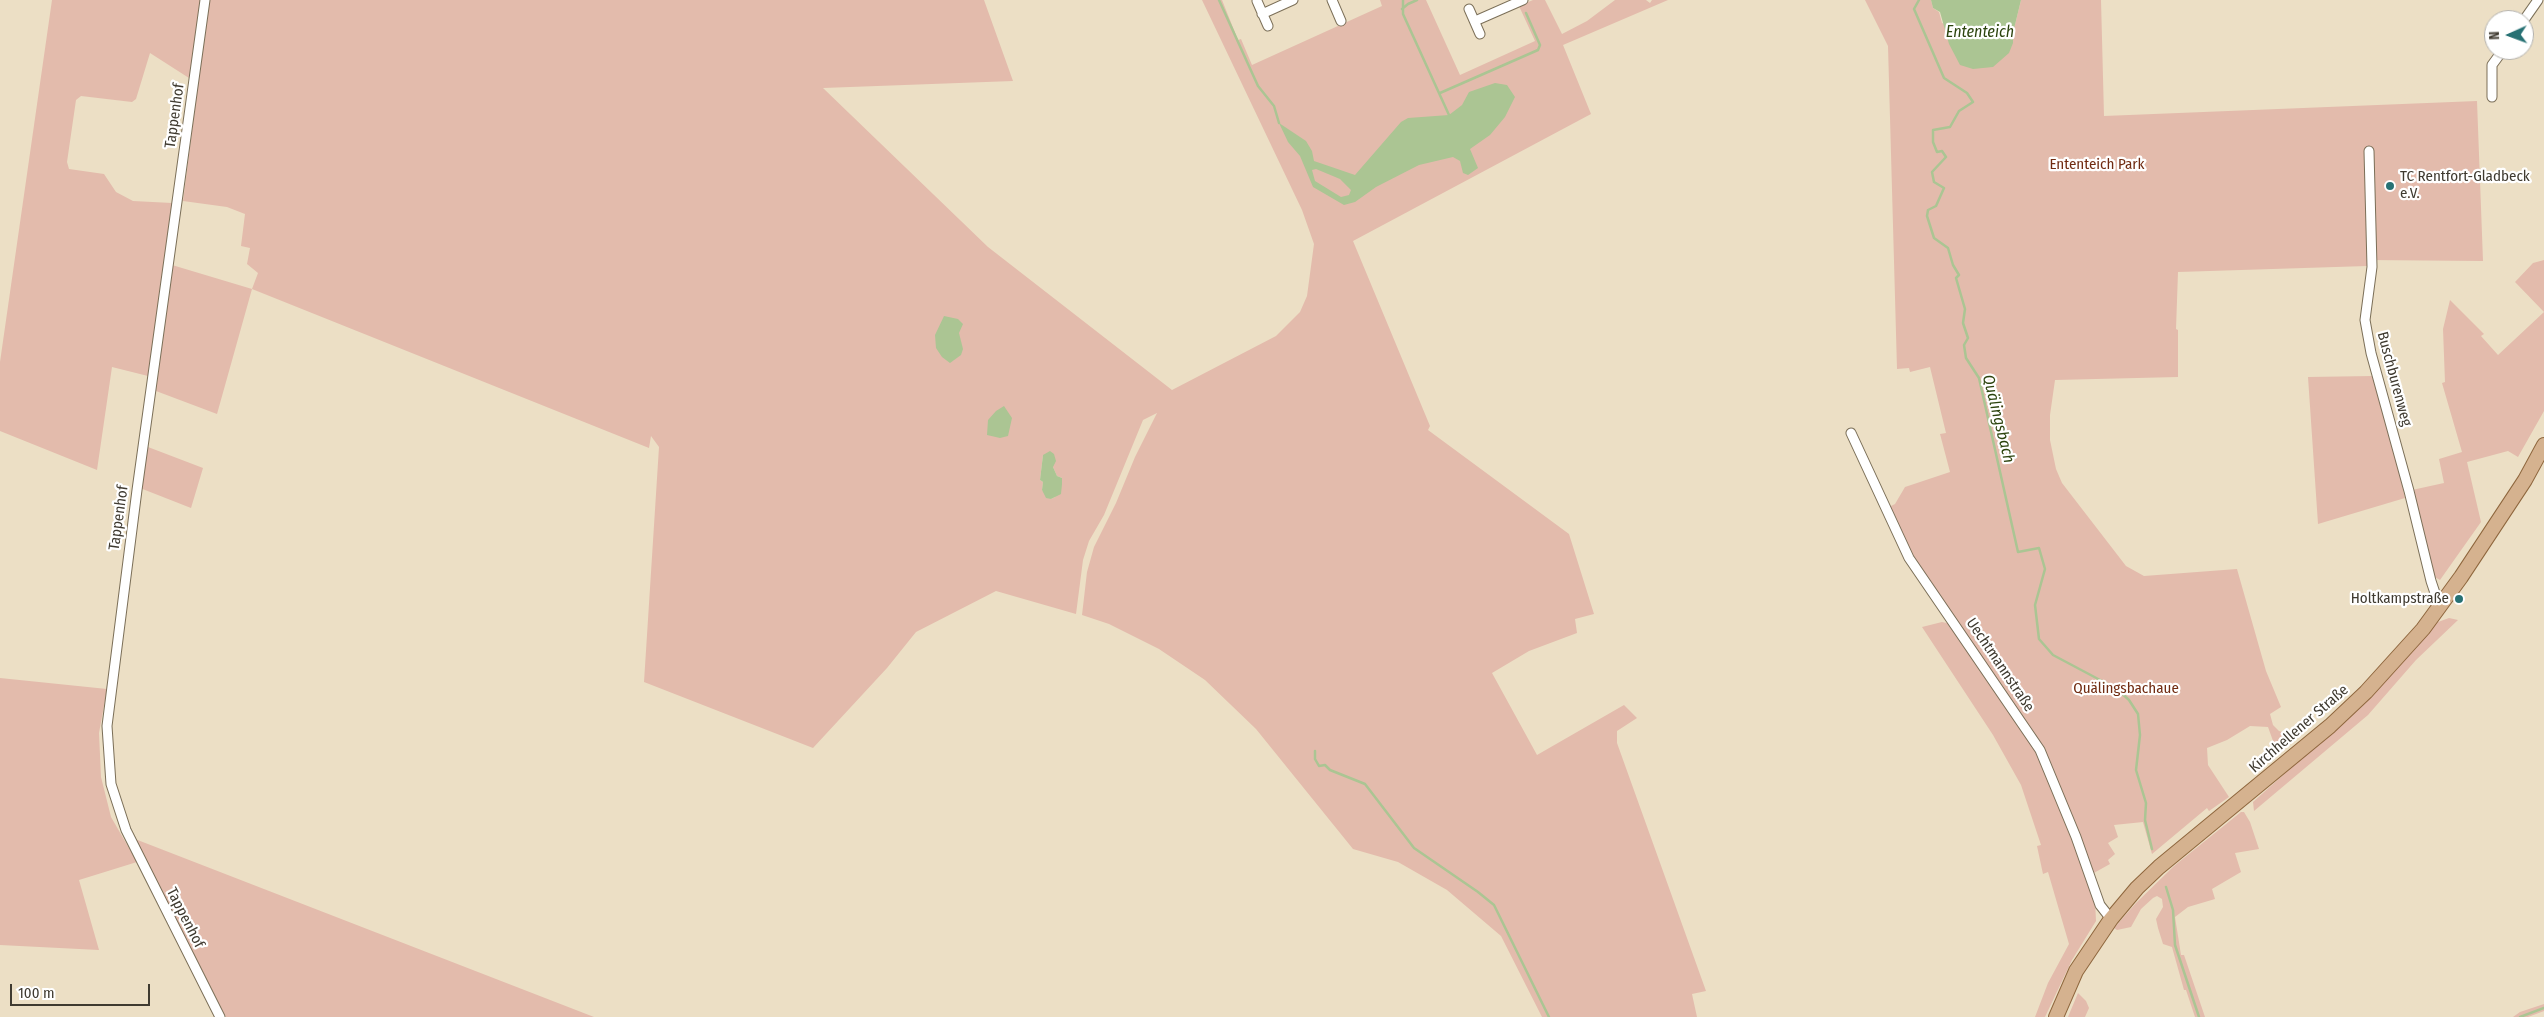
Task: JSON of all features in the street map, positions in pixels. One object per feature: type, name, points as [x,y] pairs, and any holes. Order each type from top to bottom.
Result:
[{"type":"main road","name":"Kirchhellener Straße","points":[[2056,1017],[2076,971],[2111,919],[2159,867],[2330,726],[2366,692],[2440,608],[2525,480],[2544,446]]},
{"type":"street","name":"Tappenhof","points":[[205,0],[136,499],[107,726],[111,784],[128,836],[220,1017]]},
{"type":"street","points":[[1262,14],[1293,0]]},
{"type":"street","points":[[1332,0],[1341,21]]},
{"type":"street","points":[[1474,21],[1523,0]]},
{"type":"street","points":[[1257,1],[1268,26]]},
{"type":"street","points":[[1469,9],[1480,34]]},
{"type":"street","points":[[2492,97],[2492,65],[2496,60]]},
{"type":"street","name":"Buschburenweg","points":[[2369,151],[2372,268],[2365,320],[2371,353],[2409,491],[2431,581],[2440,608]]},
{"type":"street","name":"Uechtmannstraße","points":[[1851,433],[1909,558],[2040,750],[2076,837],[2100,905],[2111,919]]},
{"type":"green space","points":[[52,0],[201,0],[189,78],[150,53],[136,99],[132,102],[81,96],[76,100],[67,162],[69,169],[104,174],[116,192],[133,201],[172,203],[148,376],[112,367],[97,470],[0,431],[0,362]]},
{"type":"green space","points":[[209,0],[984,0],[1013,81],[823,88],[988,247],[1172,390],[1276,336],[1300,312],[1307,296],[1314,244],[1302,210],[1202,0],[1222,0],[1238,40],[1241,39],[1252,65],[1382,6],[1380,0],[1426,0],[1460,75],[1535,41],[1519,6],[1533,0],[1545,0],[1562,34],[1587,21],[1615,0],[1646,0],[1650,3],[1652,0],[1668,0],[1563,45],[1591,114],[1353,241],[1430,426],[1428,430],[1569,534],[1594,614],[1575,619],[1577,633],[1529,651],[1492,673],[1537,755],[1624,705],[1637,718],[1617,731],[1617,743],[1706,991],[1692,994],[1697,1017],[1542,1017],[1501,936],[1447,890],[1398,862],[1353,849],[1256,729],[1205,680],[1159,649],[1109,624],[1082,615],[1087,572],[1094,547],[1157,413],[1143,420],[1104,515],[1089,541],[1083,560],[1076,614],[996,591],[916,632],[887,668],[813,748],[644,682],[659,447],[651,436],[649,448],[252,289],[258,273],[247,264],[250,248],[241,246],[245,214],[227,207],[183,201]],"holes":[[[1043,455],[1053,467],[1057,476],[1062,478],[1055,497],[1051,499],[1042,490],[1043,482],[1040,480]]]},
{"type":"green space","points":[[1865,0],[1931,0],[1933,8],[1939,12],[1942,23],[2013,43],[2013,33],[2021,0],[2101,0],[2104,116],[2477,101],[2483,261],[2368,260],[2367,266],[2178,272],[2176,329],[2178,330],[2178,377],[2055,380],[2050,415],[2050,440],[2056,469],[2062,483],[2126,566],[2144,576],[2237,569],[2266,671],[2281,707],[2270,714],[2273,725],[2279,731],[2292,735],[2277,752],[2268,727],[2250,726],[2227,740],[2207,748],[2208,765],[2229,797],[2209,811],[2207,808],[2152,854],[2143,822],[2114,825],[2118,837],[2108,843],[2115,854],[2108,860],[2110,864],[2092,874],[2043,748],[1920,567],[1887,508],[1895,504],[1905,487],[1950,472],[1940,434],[1946,433],[1930,367],[1910,372],[1909,368],[1897,369],[1888,46]]},
{"type":"green space","points":[[2544,260],[2544,312],[2515,282],[2533,263]]},
{"type":"green space","points":[[172,265],[252,289],[217,414],[156,391]]},
{"type":"green space","points":[[2450,300],[2484,334],[2481,336],[2498,355],[2544,312],[2544,411],[2518,457],[2508,451],[2467,462],[2481,522],[2440,580],[2433,576],[2412,490],[2444,483],[2439,459],[2462,452],[2442,383],[2445,382],[2443,329]]},
{"type":"green space","points":[[2372,376],[2390,433],[2405,498],[2318,524],[2308,377]]},
{"type":"green space","points":[[148,447],[203,468],[191,508],[140,488]]},
{"type":"green space","points":[[2449,618],[2458,620],[2416,660],[2368,715],[2254,811],[2253,802],[2369,698],[2438,622]]},
{"type":"green space","points":[[1942,622],[1951,624],[2037,751],[2095,900],[2096,921],[2072,960],[2045,1017],[2035,1017],[2048,983],[2069,944],[2048,872],[2043,874],[2037,846],[2041,845],[2021,785],[1993,735],[1922,627]]},
{"type":"green space","points":[[0,678],[107,689],[99,733],[101,777],[111,817],[137,862],[79,880],[99,950],[0,945]]},
{"type":"green space","points":[[2241,812],[2244,812],[2250,822],[2259,849],[2235,853],[2241,872],[2212,889],[2215,899],[2188,907],[2175,917],[2181,955],[2184,955],[2205,1017],[2195,1017],[2186,990],[2184,990],[2172,947],[2163,944],[2158,928],[2156,919],[2163,907],[2162,899],[2157,896],[2153,898],[2141,909],[2131,927],[2117,930],[2114,928],[2136,903],[2174,866]]},
{"type":"green space","points":[[135,839],[594,1017],[226,1017]]},
{"type":"green space","points":[[2078,993],[2086,1001],[2089,1008],[2085,1017],[2068,1017]]},
{"type":"green space","points":[[2544,1004],[2544,1011],[2528,1017],[2513,1017],[2520,1012]]},
{"type":"water","name":"Ententeich","points":[[1931,0],[2021,0],[2013,33],[2013,43],[2009,53],[1993,67],[1973,69],[1960,65],[1949,44],[1940,12],[1933,8]]},
{"type":"water","points":[[1495,83],[1507,85],[1515,97],[1505,117],[1490,135],[1470,149],[1478,168],[1468,175],[1463,173],[1460,161],[1453,157],[1419,165],[1376,187],[1355,202],[1344,205],[1313,187],[1300,156],[1288,142],[1279,123],[1306,141],[1312,151],[1314,161],[1355,175],[1401,122],[1408,118],[1449,115],[1462,105],[1469,92]],"holes":[[[1316,169],[1340,179],[1351,190],[1349,195],[1341,197],[1315,181],[1312,170]]]},
{"type":"water","points":[[944,316],[958,319],[963,324],[959,333],[963,349],[961,355],[950,363],[942,357],[936,348],[935,335]]},
{"type":"water","points":[[1004,406],[1012,418],[1008,436],[1000,438],[987,435],[988,420],[996,411]]},
{"type":"water","points":[[1050,451],[1054,454],[1056,461],[1053,467],[1057,476],[1062,478],[1061,494],[1051,499],[1046,498],[1042,490],[1043,482],[1040,480],[1043,455]]},
{"type":"waterway","points":[[1219,0],[1258,86],[1274,106],[1279,123]]},
{"type":"waterway","points":[[1403,0],[1403,14],[1449,115]]},
{"type":"waterway","points":[[1402,9],[1417,0]]},
{"type":"waterway","name":"Quälingsbach","points":[[1919,0],[1914,9],[1944,78],[1967,93],[1973,102],[1959,111],[1950,127],[1933,130],[1933,142],[1937,152],[1942,151],[1946,157],[1932,172],[1934,182],[1944,188],[1936,206],[1928,210],[1927,216],[1934,238],[1948,248],[1953,265],[1959,275],[1956,278],[1965,309],[1963,323],[1968,338],[1964,345],[1966,358],[1979,378],[2018,552],[2039,548],[2045,569],[2035,605],[2039,639],[2053,655],[2117,689],[2129,700],[2138,714],[2140,735],[2136,770],[2146,803],[2145,820],[2152,849]]},
{"type":"waterway","points":[[1440,93],[1538,50],[1540,45],[1526,13]]},
{"type":"waterway","points":[[1315,751],[1315,759],[1319,766],[1325,765],[1330,770],[1365,784],[1414,848],[1494,905],[1549,1017]]},
{"type":"waterway","name":"Quälingsbach","points":[[2166,887],[2173,910],[2175,945],[2199,1017]]},
{"type":"waterway","points":[[2520,1017],[2544,1008]]},
{"type":"place","name":"TC Rentfort-Gladbeck e.V.","points":[[2390,186]]},
{"type":"place","name":"Holtkampstraße","points":[[2459,599]]},
{"type":"park label","name":"Ententeich Park","points":[[2097,165]]},
{"type":"park label","name":"Quälingsbachaue","points":[[2126,689]]}]
